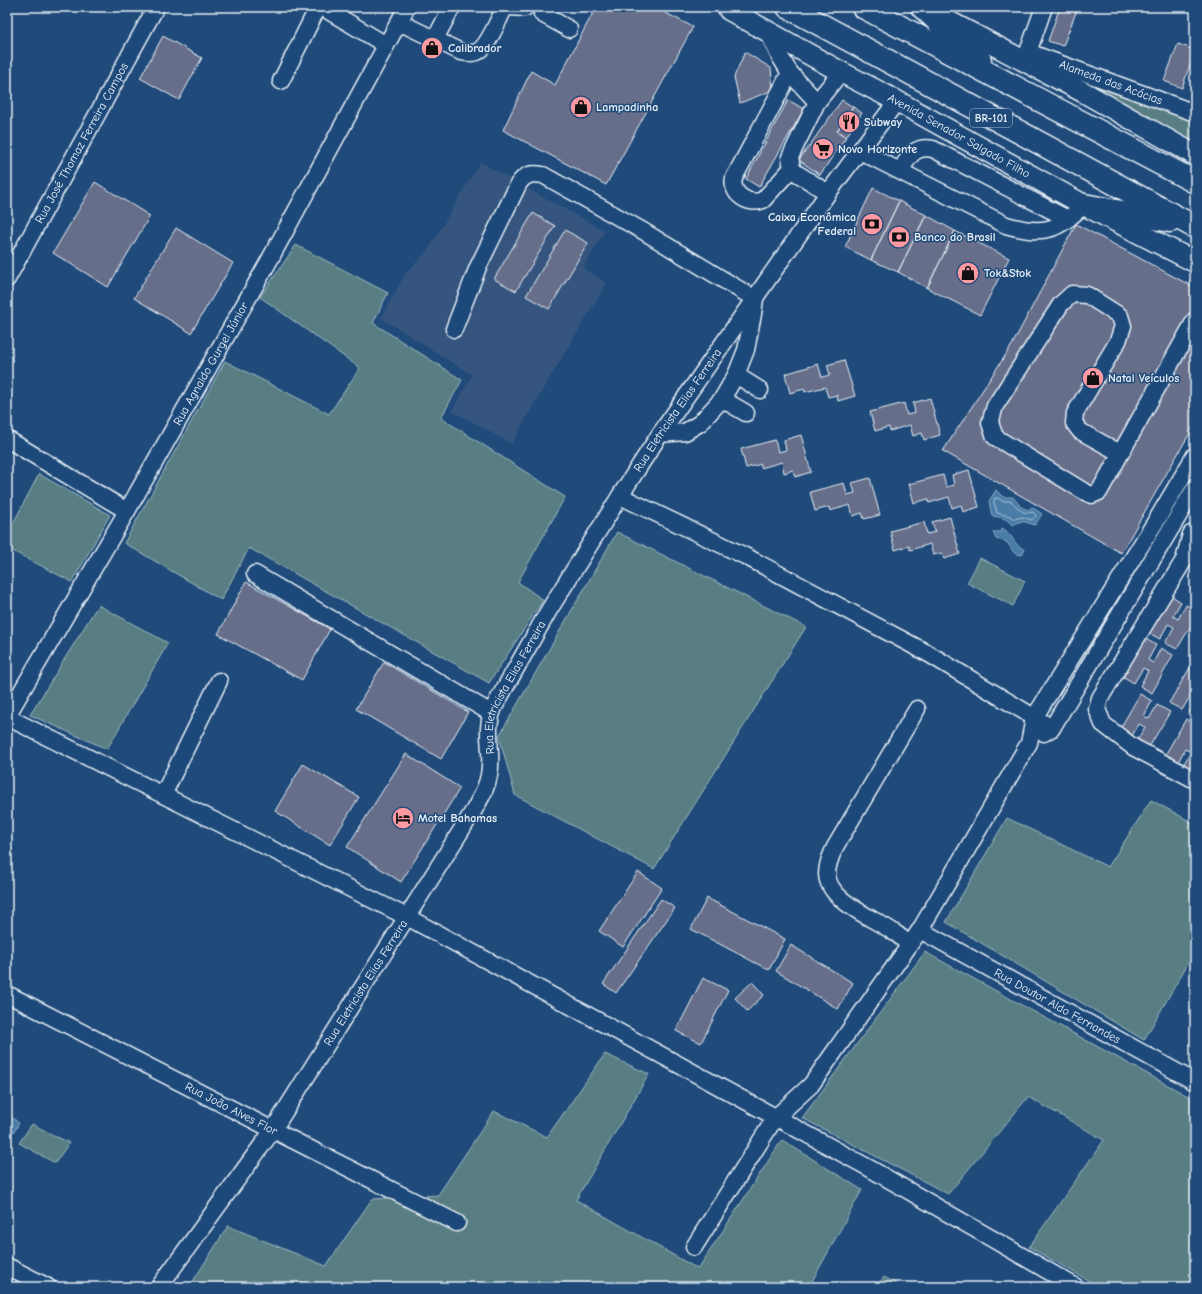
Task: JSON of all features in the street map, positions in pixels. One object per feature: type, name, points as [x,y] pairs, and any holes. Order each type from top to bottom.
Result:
[{"type":"highway","name":"BR-101","points":[[788,7],[1192,226]]},
{"type":"highway","points":[[863,7],[1195,182]]},
{"type":"highway","points":[[922,7],[1003,81]]},
{"type":"highway","points":[[1084,205],[1192,226]]},
{"type":"main road","name":"Avenida Senador Salgado Filho","points":[[724,7],[738,12],[768,32],[897,101],[1084,205],[1195,262]]},
{"type":"main road","points":[[922,7],[1085,93],[1195,155]]},
{"type":"street","name":"Rua José Thomaz Ferreira Campos","points":[[7,279],[156,7]]},
{"type":"street","points":[[281,81],[318,7]]},
{"type":"street","points":[[322,7],[386,45]]},
{"type":"street","name":"Rua Agnaldo Gurgel Júnior","points":[[7,716],[127,511],[269,261],[407,7]]},
{"type":"street","points":[[435,39],[452,7]]},
{"type":"street","name":"Alameda das Acácias","points":[[1044,7],[1028,52],[1195,113]]},
{"type":"street","points":[[399,22],[461,52],[470,54],[477,52],[484,47],[502,8],[525,8]]},
{"type":"street","points":[[542,14],[569,29]]},
{"type":"street","points":[[768,32],[790,73],[817,102]]},
{"type":"street","points":[[828,193],[795,172],[792,168],[790,157],[817,102],[841,72]]},
{"type":"street","points":[[790,73],[732,184],[736,192],[750,202],[759,202],[763,200],[792,168]]},
{"type":"street","name":"Rua Eletricista Elias Ferreira","points":[[159,1287],[273,1130],[474,810],[487,785],[490,766],[488,740],[491,713],[549,610],[660,434],[828,193],[897,101]]},
{"type":"street","points":[[900,171],[910,155],[917,150],[925,147],[933,149],[1068,219]]},
{"type":"street","points":[[860,151],[1006,225],[1024,230],[1041,231],[1057,226],[1068,219],[1084,205]]},
{"type":"street","points":[[454,330],[478,267],[519,183],[524,177],[533,173],[543,175],[643,231],[755,299],[746,350],[736,375],[722,399],[700,423],[685,432],[660,434]]},
{"type":"street","points":[[1120,453],[1080,431],[1074,423],[1075,413],[1118,341],[1123,326],[1120,316],[1087,295],[1072,294],[1061,304],[995,406],[990,423],[995,437],[1092,495],[1098,492],[1120,453],[1195,320]]},
{"type":"street","points":[[736,375],[760,390]]},
{"type":"street","points":[[722,399],[746,413]]},
{"type":"street","points":[[7,439],[127,511]]},
{"type":"street","points":[[694,1247],[775,1118],[811,1085],[920,930],[1029,743],[1034,718],[1195,455]]},
{"type":"street","points":[[1029,743],[1052,728],[1173,524],[1188,513],[1195,488]]},
{"type":"street","points":[[620,496],[745,556],[929,654],[1052,728]]},
{"type":"street","points":[[1163,509],[1188,513]]},
{"type":"street","points":[[1163,509],[1173,524],[1193,535],[1184,560],[1100,698],[1096,709],[1103,724],[1133,747],[1195,780]]},
{"type":"street","points":[[255,574],[491,713]]},
{"type":"street","points":[[163,795],[219,681]]},
{"type":"street","points":[[909,945],[896,933],[844,901],[832,889],[827,875],[829,862],[835,848],[917,709]]},
{"type":"street","points":[[7,716],[408,917],[868,1168],[1076,1287]]},
{"type":"street","name":"Rua Doutor Aldo Fernandes","points":[[920,930],[1195,1082]]},
{"type":"street","name":"Rua João Alves Flor","points":[[7,994],[457,1223]]},
{"type":"street","points":[[7,1266],[48,1287]]},
{"type":"shaded area","points":[[480,162],[605,231],[583,268],[607,283],[530,411],[512,444],[452,411],[472,375],[381,318],[405,274],[428,250]]},
{"type":"green space","points":[[1043,64],[1195,122],[1195,154]]},
{"type":"green space","points":[[296,245],[388,293],[373,323],[462,380],[441,418],[565,497],[518,582],[543,600],[489,683],[249,548],[221,600],[124,543],[225,361],[329,414],[360,368],[260,297]]},
{"type":"green space","points":[[39,474],[110,515],[72,582],[7,548],[7,535]]},
{"type":"green space","points":[[617,532],[806,627],[654,869],[515,795],[499,736]]},
{"type":"green space","points":[[980,558],[1025,581],[1013,606],[967,583]]},
{"type":"green space","points":[[98,605],[168,643],[107,749],[30,715]]},
{"type":"green space","points":[[1151,800],[1195,824],[1195,951],[1144,1040],[946,922],[1007,818],[1108,867]]},
{"type":"green space","points":[[925,952],[1195,1100],[1195,1287],[1100,1287],[1029,1247],[1104,1140],[1028,1097],[948,1194],[802,1118]]},
{"type":"green space","points":[[605,1054],[649,1074],[576,1200],[698,1269],[782,1140],[862,1190],[809,1287],[312,1287],[300,1282],[297,1287],[190,1286],[228,1226],[326,1266],[372,1199],[438,1195],[494,1111],[547,1137]]},
{"type":"green space","points":[[32,1124],[69,1143],[55,1163],[19,1143]]},
{"type":"green space","points":[[884,1277],[901,1287],[876,1287]]},
{"type":"water","points":[[996,490],[1003,497],[1013,497],[1021,507],[1028,510],[1032,507],[1042,514],[1035,525],[1022,521],[1012,525],[1006,519],[992,516],[989,501]]},
{"type":"water","points":[[1002,528],[1009,533],[1017,545],[1025,550],[1022,555],[1015,553],[1009,545],[1002,540],[996,539],[993,532],[1000,532]]},
{"type":"water","points":[[7,1114],[19,1123],[14,1132],[7,1127]]},
{"type":"building","name":"Lampadinha","points":[[596,7],[654,7],[693,27],[606,185],[503,130],[531,71],[555,85]]},
{"type":"building","points":[[1060,7],[1078,7],[1063,46],[1048,41]]},
{"type":"building","points":[[163,36],[202,58],[179,100],[140,78]]},
{"type":"building","points":[[1178,44],[1195,50],[1182,88],[1164,81]]},
{"type":"building","points":[[745,52],[771,68],[773,90],[740,103],[734,77]]},
{"type":"building","points":[[788,100],[804,109],[759,187],[746,179]]},
{"type":"building","name":"Novo Horizonte","points":[[842,100],[853,107],[837,131],[846,137],[820,175],[799,160]]},
{"type":"building","name":"Subway","points":[[853,107],[862,113],[846,137],[837,131]]},
{"type":"building","points":[[95,182],[150,216],[108,287],[53,253]]},
{"type":"building","name":"Caixa Econômica Federal","points":[[873,188],[899,201],[871,260],[845,247]]},
{"type":"building","name":"Banco do Brasil","points":[[899,201],[926,215],[898,272],[871,260]]},
{"type":"building","points":[[533,213],[555,226],[516,291],[494,279]]},
{"type":"building","points":[[926,215],[955,231],[927,288],[898,272]]},
{"type":"building","name":"Natal Veículos","points":[[1076,224],[1195,288],[1195,424],[1121,553],[943,451],[1012,345]]},
{"type":"building","points":[[176,228],[233,263],[191,333],[134,298]]},
{"type":"building","points":[[565,230],[588,243],[549,309],[526,296]]},
{"type":"building","name":"Tok&Stok","points":[[955,231],[1009,258],[980,315],[927,288]]},
{"type":"building","points":[[844,360],[855,396],[838,401],[837,395],[828,397],[825,387],[805,392],[804,389],[790,393],[785,374],[818,364],[822,377],[830,375],[827,365]]},
{"type":"building","points":[[930,398],[940,435],[924,440],[922,433],[913,436],[910,425],[890,431],[889,427],[875,431],[870,412],[904,403],[907,415],[915,413],[913,403]]},
{"type":"building","points":[[801,435],[811,472],[795,477],[793,470],[784,473],[782,462],[761,468],[761,464],[746,468],[741,449],[775,440],[778,452],[786,450],[784,440]]},
{"type":"building","points":[[969,470],[979,507],[963,512],[961,505],[952,508],[949,497],[929,503],[928,499],[914,503],[909,484],[943,475],[946,487],[954,485],[952,475]]},
{"type":"building","points":[[870,478],[880,515],[864,519],[862,513],[853,516],[850,505],[830,511],[829,507],[815,511],[810,492],[844,483],[847,495],[855,493],[852,483]]},
{"type":"building","points":[[950,517],[960,554],[944,559],[942,553],[933,555],[930,544],[910,550],[909,546],[895,550],[890,531],[924,522],[927,534],[935,532],[932,522]]},
{"type":"building","points":[[246,582],[330,629],[302,680],[218,634]]},
{"type":"building","points":[[1169,594],[1181,602],[1173,616],[1178,619],[1186,605],[1195,610],[1195,619],[1177,649],[1165,643],[1174,627],[1168,624],[1160,639],[1147,632]]},
{"type":"building","points":[[1144,638],[1156,645],[1148,660],[1153,663],[1161,648],[1173,655],[1152,693],[1140,686],[1148,671],[1143,668],[1134,683],[1122,676]]},
{"type":"building","points":[[384,662],[468,712],[441,759],[356,709]]},
{"type":"building","points":[[1191,666],[1195,668],[1195,698],[1191,695],[1182,710],[1169,703]]},
{"type":"building","points":[[1140,694],[1152,701],[1144,716],[1149,719],[1157,705],[1170,712],[1148,749],[1136,742],[1145,727],[1139,724],[1130,739],[1118,732]]},
{"type":"building","points":[[1195,701],[1195,718],[1188,714]]},
{"type":"building","points":[[1186,719],[1195,725],[1195,733],[1190,741],[1195,744],[1195,773],[1182,767],[1191,752],[1185,749],[1177,764],[1164,757]]},
{"type":"building","name":"Motel Bahamas","points":[[406,754],[460,788],[401,882],[347,847]]},
{"type":"building","points":[[303,764],[359,797],[330,845],[275,811]]},
{"type":"building","points":[[638,872],[662,888],[623,947],[599,931]]},
{"type":"building","points":[[707,898],[785,939],[769,970],[691,929]]},
{"type":"building","points":[[661,899],[675,908],[616,993],[603,984]]},
{"type":"building","points":[[791,945],[853,983],[838,1009],[776,971]]},
{"type":"building","points":[[703,978],[728,990],[701,1043],[676,1031]]},
{"type":"building","points":[[752,982],[764,995],[747,1011],[735,998]]},
{"type":"place","name":"Calibrador","points":[[432,48]]},
{"type":"place","name":"Lampadinha","points":[[581,107]]},
{"type":"place","name":"Subway","points":[[849,122]]},
{"type":"place","name":"Novo Horizonte","points":[[823,149]]},
{"type":"place","name":"Caixa Econômica Federal","points":[[872,224]]},
{"type":"place","name":"Banco do Brasil","points":[[899,237]]},
{"type":"place","name":"Tok&Stok","points":[[968,273]]},
{"type":"place","name":"Natal Veículos","points":[[1093,378]]},
{"type":"place","name":"Motel Bahamas","points":[[403,818]]}]
